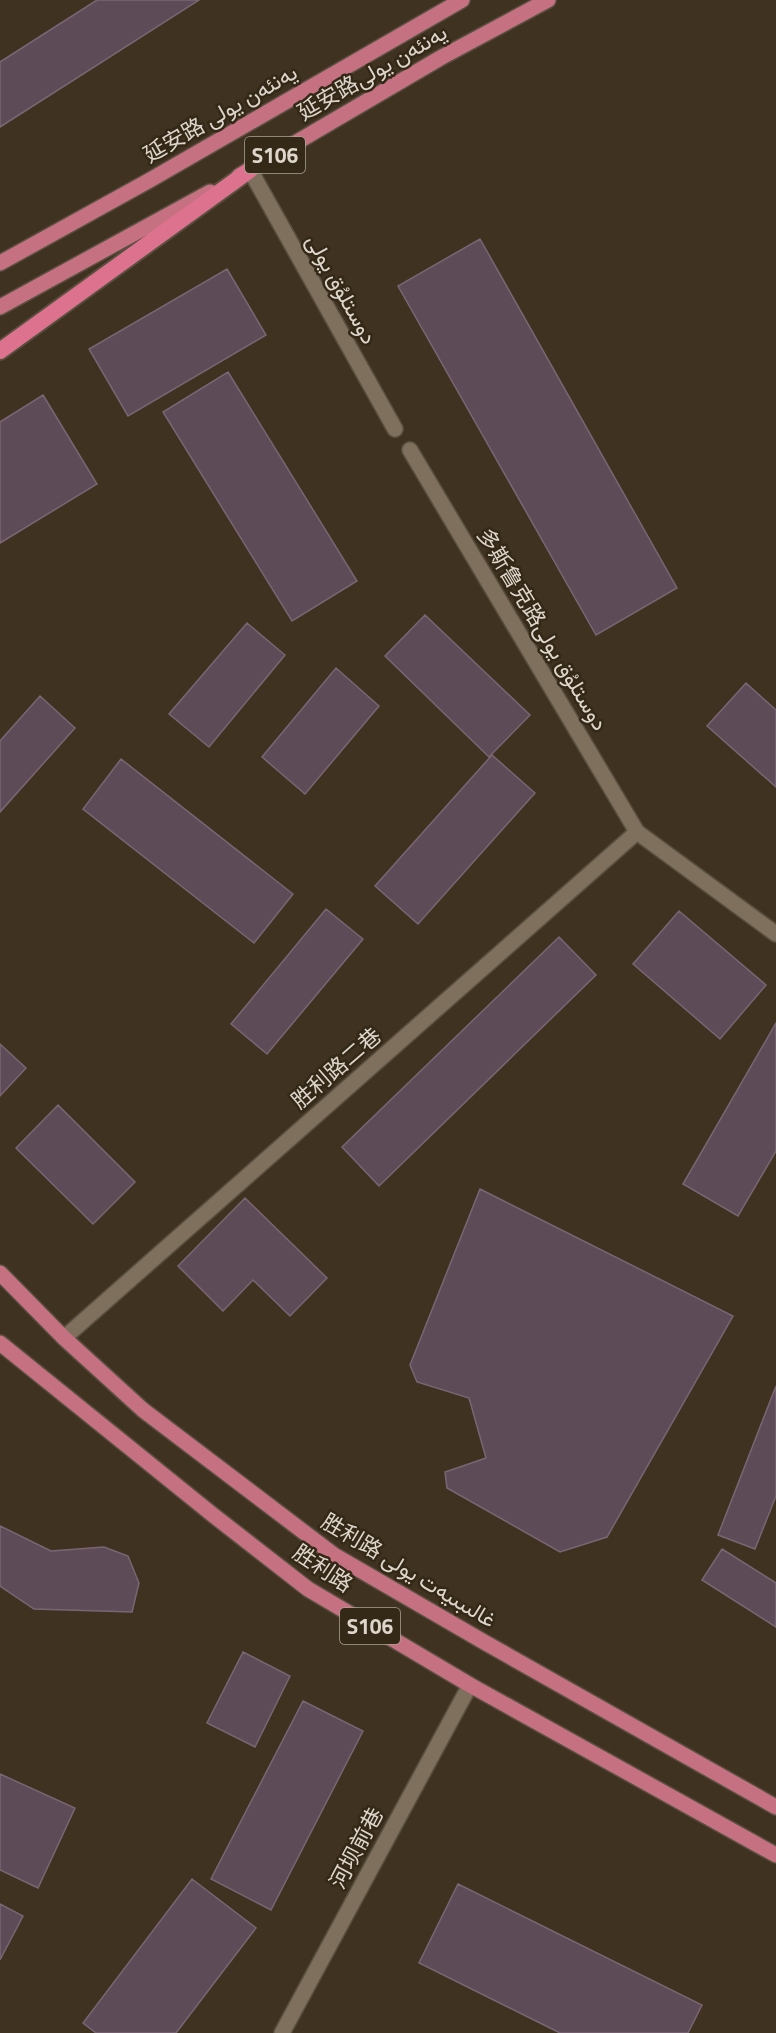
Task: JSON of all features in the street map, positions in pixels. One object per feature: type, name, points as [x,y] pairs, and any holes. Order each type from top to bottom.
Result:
[{"type":"highway","points":[[0,351],[250,170]]},
{"type":"main road","name":"延安路 يەنئەن يولى","points":[[0,263],[150,180],[462,0]]},
{"type":"main road","name":"延安路يەنئەن يولى","points":[[0,307],[250,170],[442,57],[548,0]]},
{"type":"main road","name":"胜利路 غالىبىيەت يولى","points":[[0,1273],[64,1338],[143,1410],[334,1555],[776,1807]]},
{"type":"main road","name":"胜利路","points":[[0,1343],[308,1589],[470,1684],[776,1855]]},
{"type":"street","name":"دوستلۇق يولى","points":[[250,170],[395,429]]},
{"type":"street","name":"多斯鲁克路دوستلۇق يولى","points":[[410,450],[637,832]]},
{"type":"street","points":[[637,832],[776,934]]},
{"type":"street","name":"胜利路二巷","points":[[64,1338],[637,832]]},
{"type":"street","name":"河坝前巷","points":[[282,2033],[470,1684]]},
{"type":"building","points":[[97,0],[199,0],[0,127],[0,62]]},
{"type":"building","points":[[480,239],[677,588],[596,635],[398,286]]},
{"type":"building","points":[[227,269],[266,335],[128,416],[89,349]]},
{"type":"building","points":[[228,372],[357,581],[292,621],[163,412]]},
{"type":"building","points":[[43,395],[97,484],[0,543],[0,422]]},
{"type":"building","points":[[425,615],[530,715],[489,757],[385,656]]},
{"type":"building","points":[[247,623],[285,655],[209,747],[169,714]]},
{"type":"building","points":[[336,668],[379,706],[305,794],[262,757]]},
{"type":"building","points":[[746,683],[776,710],[776,787],[707,726]]},
{"type":"building","points":[[40,696],[75,728],[0,812],[0,741]]},
{"type":"building","points":[[492,755],[535,793],[418,924],[375,886]]},
{"type":"building","points":[[121,759],[293,894],[254,943],[83,809]]},
{"type":"building","points":[[326,909],[363,939],[267,1054],[231,1024]]},
{"type":"building","points":[[679,911],[766,985],[720,1039],[633,964]]},
{"type":"building","points":[[559,937],[596,975],[379,1186],[342,1147]]},
{"type":"building","points":[[776,1023],[776,1151],[738,1216],[683,1184]]},
{"type":"building","points":[[0,1044],[26,1068],[0,1096]]},
{"type":"building","points":[[58,1105],[135,1182],[93,1224],[16,1148]]},
{"type":"building","points":[[480,1189],[733,1316],[607,1537],[560,1552],[447,1488],[445,1472],[486,1458],[469,1398],[417,1382],[410,1365]]},
{"type":"building","points":[[245,1198],[327,1278],[290,1316],[253,1280],[223,1311],[178,1266]]},
{"type":"building","points":[[776,1386],[776,1496],[755,1549],[718,1535]]},
{"type":"building","points":[[0,1526],[51,1551],[104,1547],[128,1556],[139,1583],[132,1612],[34,1609],[0,1586]]},
{"type":"building","points":[[722,1549],[776,1583],[776,1627],[702,1580]]},
{"type":"building","points":[[243,1652],[290,1676],[255,1747],[207,1723]]},
{"type":"building","points":[[303,1701],[363,1731],[271,1910],[211,1879]]},
{"type":"building","points":[[0,1774],[75,1808],[38,1888],[0,1870]]},
{"type":"building","points":[[192,1879],[256,1928],[176,2033],[96,2033],[83,2023]]},
{"type":"building","points":[[458,1884],[702,2005],[688,2033],[560,2033],[419,1963]]},
{"type":"building","points":[[0,1904],[23,1916],[0,1960]]}]
